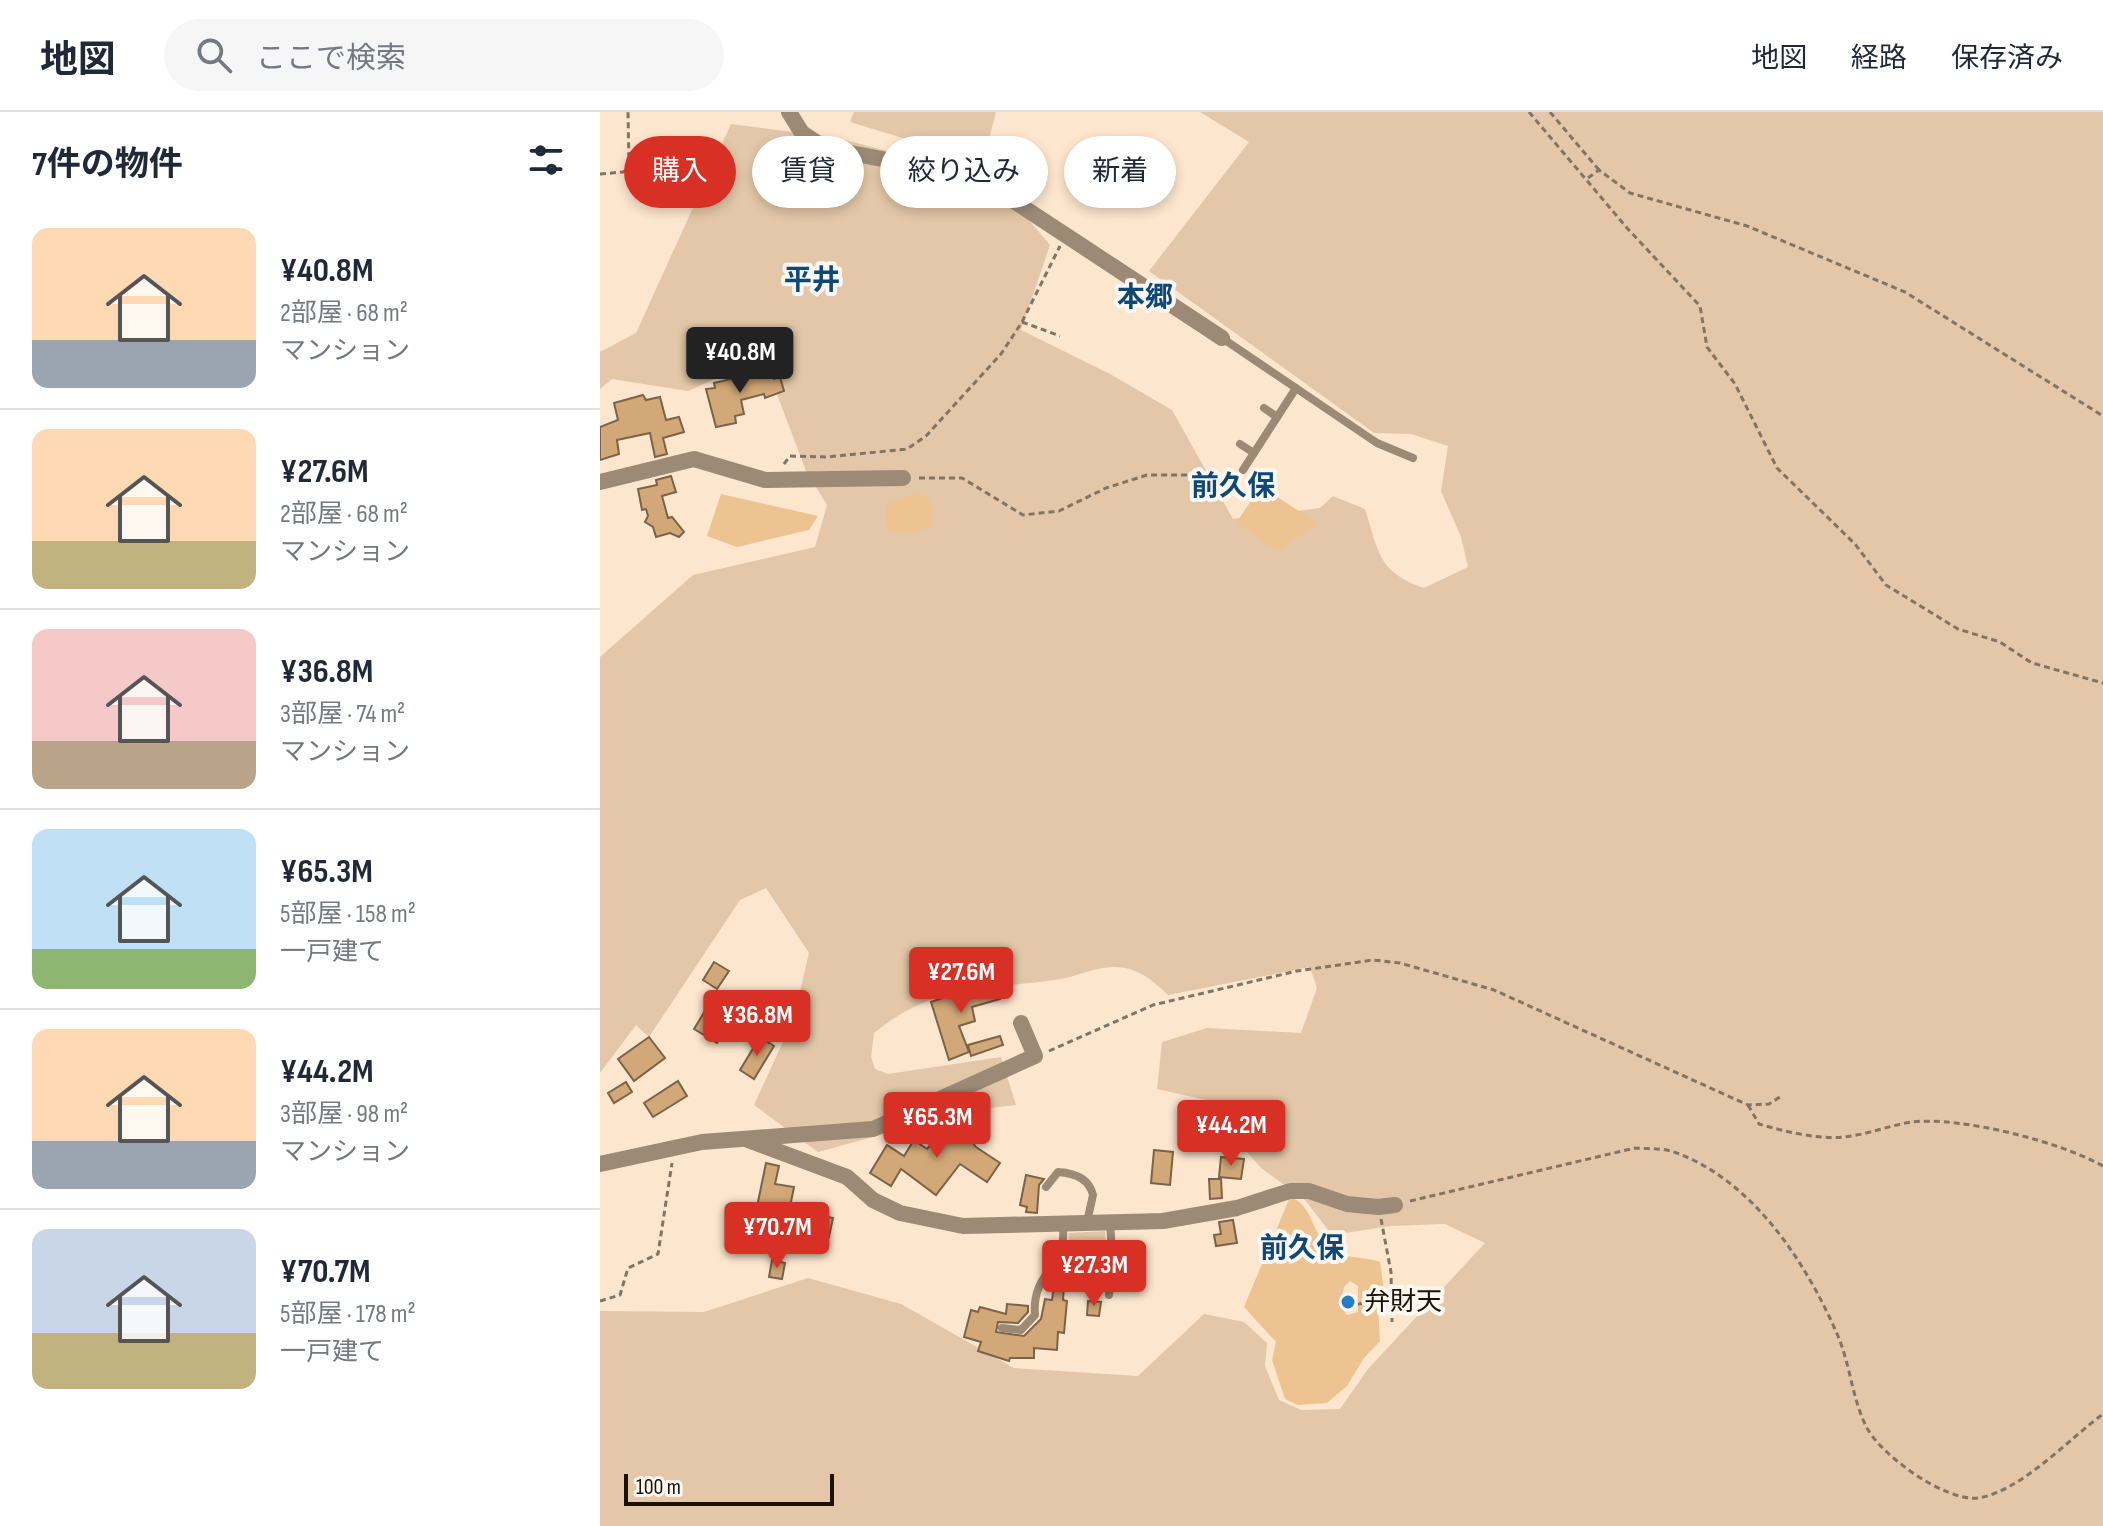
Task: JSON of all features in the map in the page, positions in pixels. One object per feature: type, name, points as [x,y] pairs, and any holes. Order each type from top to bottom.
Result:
[{"type":"street","points":[[789,112],[802,133],[825,148],[944,171],[994,188],[1222,338]]},
{"type":"street","points":[[600,482],[694,459],[709,461],[733,473],[772,480],[903,478]]},
{"type":"street","points":[[600,1164],[702,1142],[873,1129],[1035,1056],[1021,1023]]},
{"type":"street","points":[[748,1140],[847,1177],[873,1200],[927,1221],[963,1226],[1163,1221],[1237,1208],[1290,1191],[1309,1191],[1347,1204],[1386,1206]]},
{"type":"lane","points":[[1222,338],[1377,443],[1413,458]]},
{"type":"lane","points":[[1243,470],[1296,388]]},
{"type":"lane","points":[[1264,408],[1277,417]]},
{"type":"lane","points":[[1240,444],[1254,453]]},
{"type":"lane","points":[[1046,1187],[1058,1172],[1077,1175],[1085,1181],[1093,1195],[1087,1222]]},
{"type":"lane","points":[[1002,1328],[1021,1330],[1035,1315],[1036,1287],[1061,1254],[1065,1240],[1062,1222]]},
{"type":"lane","points":[[1109,1295],[1113,1265],[1110,1222]]},
{"type":"path","points":[[600,174],[623,172],[629,168],[628,112]]},
{"type":"path","points":[[1529,112],[1588,178],[1627,228],[1700,306],[1707,347],[1735,384],[1762,446],[1777,468],[1855,544],[1886,585],[1958,629],[2000,642],[2032,663],[2103,683]]},
{"type":"path","points":[[1550,112],[1599,170],[1630,193],[1747,226],[1905,292],[2103,416]]},
{"type":"path","points":[[1588,178],[1599,170]]},
{"type":"path","points":[[772,480],[790,456],[827,457],[907,449],[926,436],[1001,354],[1022,322],[1043,274],[1068,235]]},
{"type":"path","points":[[1022,322],[1060,336]]},
{"type":"path","points":[[903,478],[962,478],[1023,515],[1059,511],[1106,488],[1147,475],[1206,475]]},
{"type":"path","points":[[1035,1056],[1153,1005],[1297,971],[1373,960],[1400,963],[1494,990],[1748,1105],[1769,1104],[1783,1095]]},
{"type":"path","points":[[1748,1105],[1759,1124],[1784,1131],[1848,1137],[1912,1122],[1965,1123],[2085,1156],[2103,1166]]},
{"type":"path","points":[[600,1301],[620,1295],[628,1268],[658,1254],[675,1147]]},
{"type":"path","points":[[1392,1322],[1394,1299],[1386,1206],[1635,1148],[1668,1150],[1719,1173],[1755,1207],[1806,1271],[1838,1337],[1865,1425],[1876,1443],[1925,1481],[1975,1499],[1996,1492],[2056,1455],[2103,1414]]},
{"type":"path","points":[[1358,1304],[1394,1299]]},
{"type":"shaded area","points":[[854,112],[996,112],[990,136],[896,136],[850,122]]},
{"type":"shaded area","points":[[1200,112],[2103,112],[2103,1526],[600,1526],[600,1311],[704,1312],[808,1278],[901,1304],[1014,1368],[1138,1376],[1204,1314],[1244,1322],[1267,1343],[1265,1366],[1279,1400],[1301,1410],[1340,1409],[1368,1369],[1485,1243],[1445,1224],[1391,1226],[1332,1235],[1305,1200],[1261,1168],[1222,1124],[1211,1101],[1157,1089],[1162,1042],[1207,1028],[1301,1033],[1317,988],[1310,967],[1168,995],[1138,972],[1108,967],[1060,979],[941,996],[897,1016],[874,1033],[871,1057],[875,1069],[888,1074],[1001,1057],[1016,1105],[971,1110],[818,1152],[754,1105],[794,1018],[809,953],[766,888],[740,900],[649,1037],[636,1025],[600,1073],[600,657],[693,575],[815,547],[827,505],[806,471],[763,357],[688,391],[612,379],[600,389],[600,352],[636,333],[693,208],[736,208],[736,136],[726,136],[731,124],[825,136],[752,136],[752,208],[864,208],[864,145],[880,149],[880,208],[1019,208],[1050,245],[1021,330],[1110,374],[1172,410],[1233,519],[1320,508],[1333,496],[1365,509],[1382,559],[1397,575],[1424,588],[1468,567],[1461,537],[1441,491],[1448,446],[1411,434],[1374,433],[1149,271],[1249,142]]},
{"type":"shaded area","points":[[1261,486],[1317,523],[1278,552],[1236,523]]},
{"type":"shaded area","points":[[920,493],[931,500],[932,528],[907,533],[888,531],[885,510],[889,501]]},
{"type":"shaded area","points":[[721,494],[818,516],[809,530],[737,547],[707,536]]},
{"type":"shaded area","points":[[1290,1197],[1303,1206],[1327,1246],[1340,1254],[1380,1262],[1385,1297],[1378,1305],[1380,1341],[1364,1358],[1347,1386],[1327,1403],[1298,1405],[1285,1399],[1272,1360],[1276,1342],[1244,1307]],"holes":[[[1350,1281],[1358,1286],[1358,1312],[1347,1315],[1340,1306],[1344,1287]]]},
{"type":"shaded area","points":[[1105,1231],[1108,1273],[1076,1278],[1067,1274],[1069,1233]]},
{"type":"building","points":[[765,371],[774,379],[780,377],[784,391],[765,398],[764,394],[741,400],[744,414],[735,416],[736,423],[716,427],[706,389],[715,388],[714,383]]},
{"type":"building","points":[[643,395],[646,400],[660,397],[666,420],[679,417],[684,432],[663,438],[667,454],[655,457],[650,433],[617,440],[619,454],[600,460],[600,427],[618,420],[614,403]]},
{"type":"building","points":[[671,476],[676,492],[662,496],[668,518],[672,517],[684,532],[679,537],[670,533],[656,537],[653,527],[645,522],[648,516],[646,509],[642,510],[638,489],[657,485],[656,480]]},
{"type":"building","points":[[714,962],[729,971],[717,989],[703,980]]},
{"type":"building","points":[[994,980],[1000,999],[972,1007],[975,1021],[959,1026],[969,1052],[949,1060],[931,1002]]},
{"type":"building","points":[[714,996],[742,1014],[736,1023],[731,1020],[717,1043],[694,1029]]},
{"type":"building","points":[[1000,1036],[1003,1045],[971,1056],[968,1045]]},
{"type":"building","points":[[649,1037],[665,1058],[634,1081],[618,1059]]},
{"type":"building","points":[[760,1037],[774,1046],[754,1079],[740,1070]]},
{"type":"building","points":[[678,1081],[687,1096],[653,1117],[644,1103]]},
{"type":"building","points":[[626,1082],[632,1092],[614,1103],[608,1093]]},
{"type":"building","points":[[950,1122],[960,1130],[965,1124],[975,1132],[970,1139],[976,1147],[1000,1163],[987,1182],[960,1164],[936,1195],[901,1169],[891,1186],[870,1173],[887,1145],[904,1156],[914,1140],[927,1149]]},
{"type":"building","points":[[1154,1150],[1173,1152],[1170,1185],[1151,1183]]},
{"type":"building","points":[[1221,1157],[1244,1159],[1241,1179],[1219,1177]]},
{"type":"building","points":[[766,1163],[779,1166],[775,1184],[794,1187],[789,1212],[783,1211],[779,1230],[768,1228],[767,1234],[752,1231]]},
{"type":"building","points":[[1026,1175],[1044,1179],[1039,1185],[1037,1213],[1026,1212],[1027,1207],[1020,1205]]},
{"type":"building","points":[[1209,1179],[1221,1179],[1222,1198],[1210,1199]]},
{"type":"building","points":[[819,1215],[833,1218],[829,1237],[815,1235]]},
{"type":"building","points":[[1233,1220],[1237,1243],[1216,1246],[1214,1235],[1221,1234],[1219,1222]]},
{"type":"building","points":[[772,1260],[785,1263],[782,1279],[769,1277]]},
{"type":"building","points":[[1054,1286],[1064,1287],[1063,1300],[1067,1301],[1064,1333],[1058,1332],[1057,1350],[1034,1348],[1034,1358],[1010,1358],[1009,1361],[978,1351],[981,1342],[964,1337],[971,1310],[978,1312],[980,1307],[1006,1314],[1007,1304],[1028,1306],[1028,1312],[1018,1323],[998,1322],[996,1332],[1024,1336],[1041,1319],[1045,1299],[1052,1300]]},
{"type":"building","points":[[1088,1301],[1101,1302],[1099,1316],[1087,1315]]},
{"type":"place","name":"弁財天","points":[[1348,1302]]},
{"type":"district","name":"平井","points":[[812,280]]},
{"type":"district","name":"本郷","points":[[1145,297]]},
{"type":"district","name":"前久保","points":[[1233,486]]},
{"type":"district","name":"前久保","points":[[1302,1248]]}]
